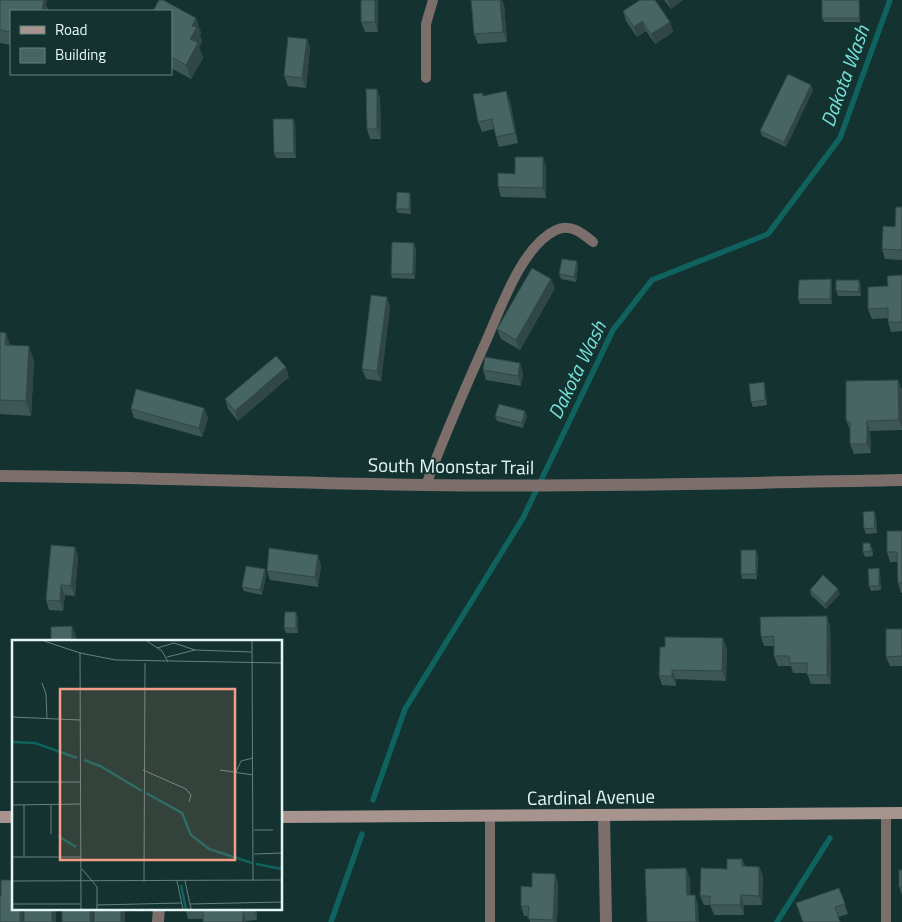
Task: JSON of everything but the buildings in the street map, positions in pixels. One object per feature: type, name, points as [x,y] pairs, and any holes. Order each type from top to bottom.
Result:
[{"type":"main road","name":"Cardinal Avenue","points":[[282,817],[902,813]]},
{"type":"street","name":"South Moonstar Trail","points":[[0,476],[117,476],[426,485],[539,486],[902,480]]},
{"type":"street","points":[[604,816],[606,922]]},
{"type":"lane","points":[[426,78],[426,24],[433,0]]},
{"type":"lane","points":[[426,485],[452,417],[497,315],[526,259],[537,244],[557,229],[574,228],[593,242]]},
{"type":"lane","points":[[886,814],[886,922]]},
{"type":"lane","points":[[490,817],[490,922]]},
{"type":"waterway","name":"Dakota Wash","points":[[373,800],[405,709],[523,518],[613,330],[652,280],[768,234],[840,138],[890,0]]},
{"type":"waterway","name":"Dakota Wash","points":[[331,922],[362,834]]},
{"type":"waterway","points":[[777,922],[830,838]]}]
